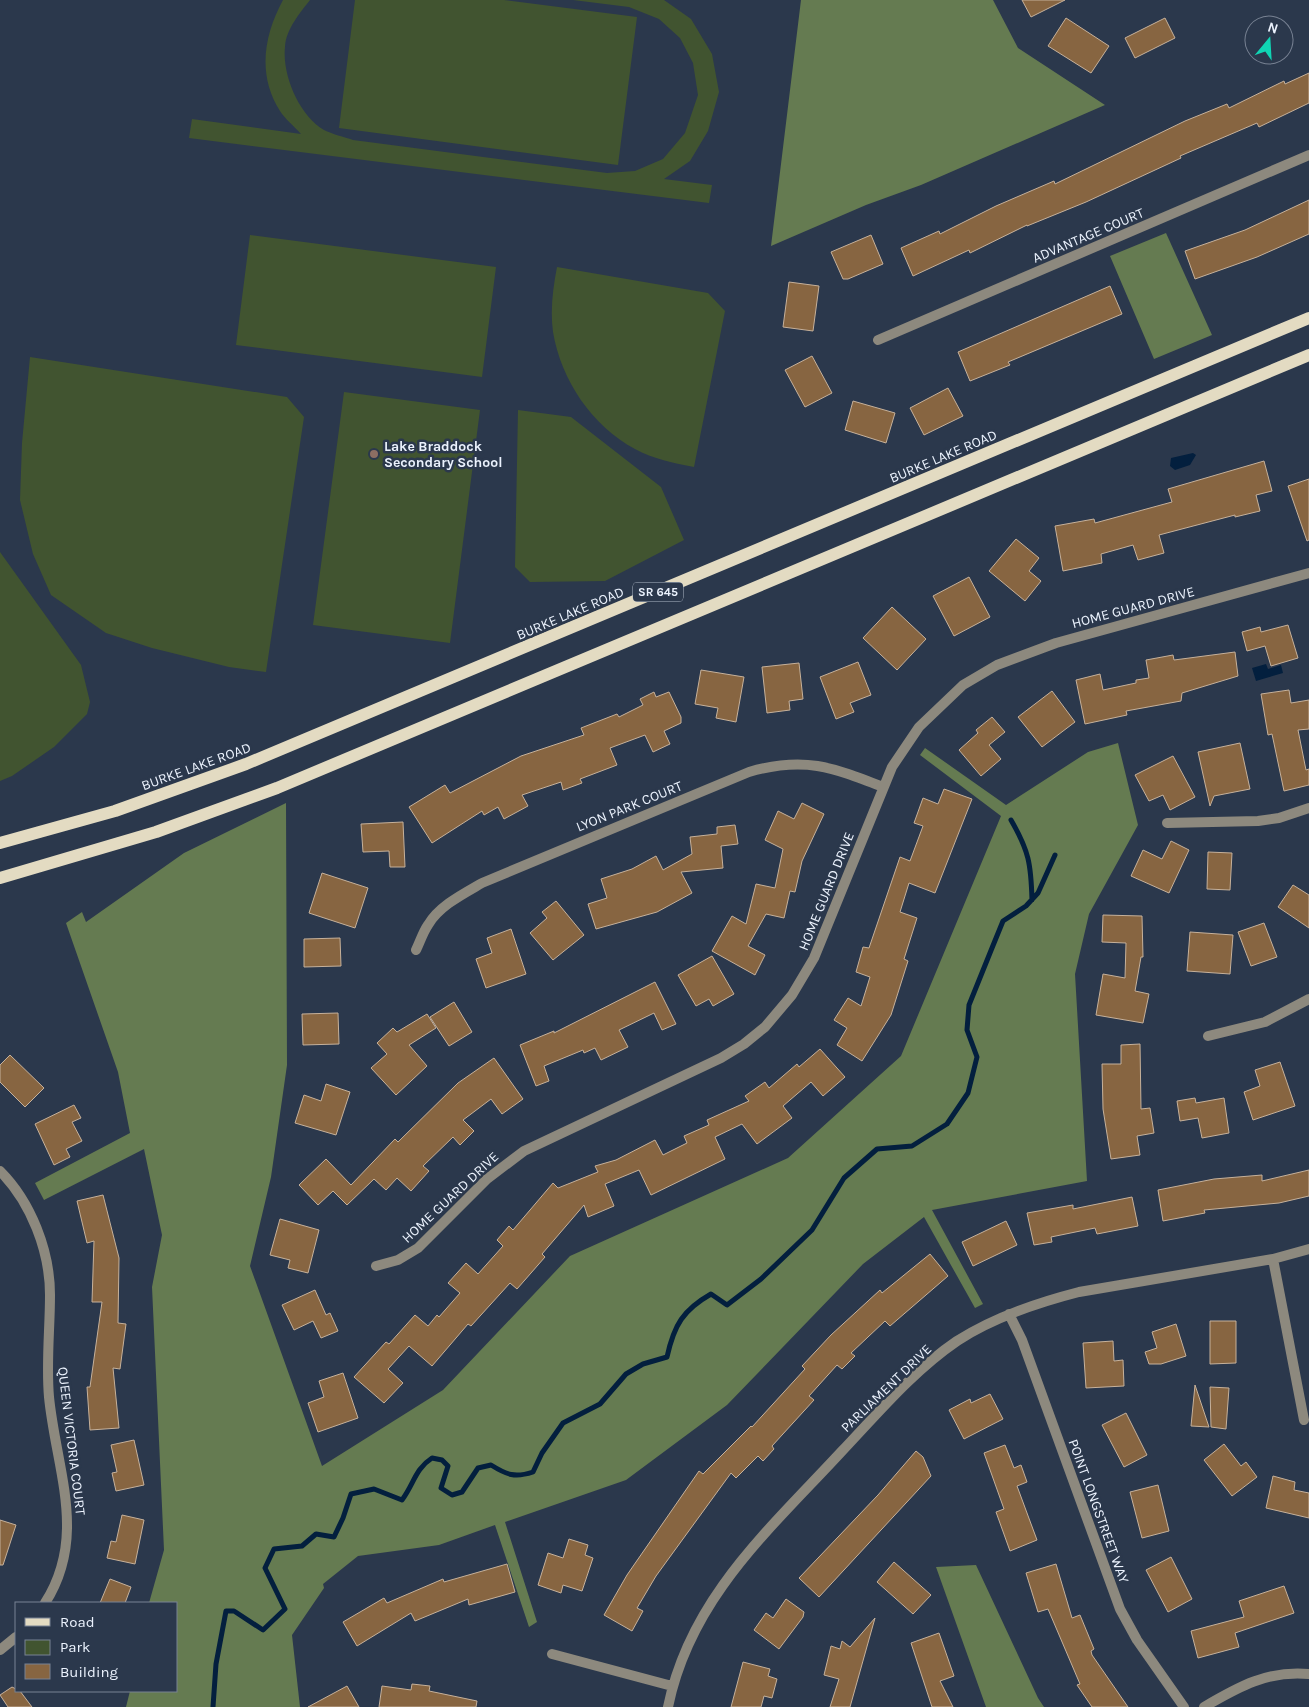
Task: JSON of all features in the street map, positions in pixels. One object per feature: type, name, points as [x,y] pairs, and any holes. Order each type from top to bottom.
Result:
[{"type":"main road","name":"BURKE LAKE ROAD","points":[[0,843],[114,812],[246,764],[1309,318]]},
{"type":"main road","name":"SR 645","points":[[0,878],[156,832],[277,788],[1309,356]]},
{"type":"street","name":"ADVANTAGE COURT","points":[[878,340],[1309,155]]},
{"type":"street","name":"HOME GUARD DRIVE","points":[[376,1266],[398,1260],[418,1248],[487,1179],[524,1151],[721,1058],[744,1044],[765,1027],[792,995],[814,958],[883,787],[899,754],[934,711],[963,685],[997,665],[1056,643],[1309,573]]},
{"type":"street","name":"LYON PARK COURT","points":[[416,950],[428,924],[434,917],[448,904],[482,883],[595,834],[750,772],[782,764],[811,764],[846,772],[883,787]]},
{"type":"street","points":[[1167,823],[1258,821],[1279,818],[1309,808]]},
{"type":"street","points":[[1208,1036],[1265,1022],[1309,999]]},
{"type":"street","name":"QUEEN VICTORIA COURT","points":[[0,1171],[17,1191],[32,1217],[43,1248],[48,1277],[49,1396],[68,1517],[64,1559],[45,1602]]},
{"type":"street","name":"PARLIAMENT DRIVE","points":[[668,1707],[672,1686],[688,1643],[702,1614],[724,1581],[754,1545],[923,1367],[967,1335],[1009,1314],[1048,1300],[1079,1292],[1273,1259],[1309,1249]]},
{"type":"street","points":[[1273,1259],[1304,1420]]},
{"type":"street","name":"POINT LONGSTREET WAY","points":[[1009,1314],[1022,1340],[1120,1609],[1137,1640],[1184,1707]]},
{"type":"street","points":[[0,1650],[15,1638]]},
{"type":"street","points":[[552,1654],[672,1686]]},
{"type":"street","points":[[1204,1707],[1254,1680],[1269,1676],[1309,1674]]},
{"type":"green space","points":[[283,0],[310,0],[288,34],[285,47],[286,70],[289,82],[300,105],[307,115],[324,130],[353,140],[607,173],[635,171],[663,159],[685,133],[698,95],[693,63],[680,38],[659,19],[629,7],[573,0],[664,0],[691,19],[712,54],[719,92],[708,131],[690,161],[664,179],[712,185],[709,203],[189,138],[192,119],[301,134],[280,111],[268,83],[266,69],[266,55],[271,27]]},
{"type":"green space","points":[[355,0],[504,0],[637,17],[618,165],[339,128]]},
{"type":"green space","points":[[801,0],[993,0],[1018,48],[1105,105],[921,185],[866,205],[771,246]]},
{"type":"green space","points":[[1166,233],[1212,335],[1154,359],[1110,256]]},
{"type":"green space","points":[[250,235],[496,267],[482,377],[236,345]]},
{"type":"green space","points":[[557,267],[708,293],[725,311],[694,467],[656,458],[635,449],[605,428],[581,400],[563,367],[553,332],[552,299]]},
{"type":"green space","points":[[30,357],[287,397],[304,417],[266,672],[229,667],[152,648],[106,633],[51,595],[33,554],[20,500],[22,443]]},
{"type":"green space","points":[[344,392],[480,410],[450,643],[313,625]]},
{"type":"green space","points":[[518,410],[571,417],[661,487],[684,540],[605,581],[530,582],[515,567]]},
{"type":"green space","points":[[0,552],[81,665],[90,702],[87,714],[54,747],[12,776],[0,781]]},
{"type":"green space","points":[[1118,743],[1138,825],[1089,914],[1075,974],[1087,1181],[932,1210],[983,1304],[975,1308],[924,1217],[863,1264],[727,1405],[626,1480],[505,1522],[537,1622],[529,1627],[495,1525],[439,1545],[358,1556],[323,1584],[324,1588],[292,1635],[300,1707],[126,1707],[130,1692],[178,1692],[178,1602],[149,1602],[164,1550],[152,1287],[162,1235],[144,1149],[44,1200],[35,1183],[130,1133],[118,1072],[66,923],[82,912],[86,922],[184,853],[286,803],[287,1065],[271,1177],[250,1266],[322,1466],[443,1390],[570,1256],[788,1158],[901,1056],[1001,816],[920,755],[925,748],[1006,805],[1088,752]]},
{"type":"green space","points":[[976,1565],[1038,1698],[1044,1707],[986,1707],[936,1567]]},
{"type":"water","points":[[1193,453],[1196,455],[1190,465],[1175,470],[1170,466],[1171,458]]},
{"type":"water","points":[[1266,664],[1268,669],[1281,665],[1283,673],[1256,681],[1252,668]]},
{"type":"building","points":[[1022,0],[1065,0],[1031,17]]},
{"type":"building","points":[[1066,18],[1109,46],[1091,73],[1048,46]]},
{"type":"building","points":[[1165,18],[1175,38],[1135,58],[1125,38]]},
{"type":"building","points":[[1309,73],[1309,103],[1259,127],[1257,123],[1180,156],[1181,158],[1086,202],[1027,225],[970,253],[969,250],[913,276],[901,248],[939,231],[940,234],[996,206],[1054,181],[1055,184],[1185,121],[1227,104],[1229,108],[1284,81],[1285,84]]},
{"type":"building","points":[[1309,200],[1309,234],[1257,257],[1195,279],[1185,251],[1245,230]]},
{"type":"building","points":[[871,235],[883,264],[848,279],[843,279],[831,252]]},
{"type":"building","points":[[789,282],[819,286],[813,331],[783,327]]},
{"type":"building","points":[[1110,286],[1122,314],[1008,362],[1010,365],[970,381],[958,352]]},
{"type":"building","points":[[812,356],[832,393],[805,407],[785,370]]},
{"type":"building","points":[[948,388],[963,416],[924,435],[910,408]]},
{"type":"building","points":[[853,401],[895,413],[886,443],[845,430]]},
{"type":"building","points":[[1264,461],[1272,491],[1256,495],[1260,511],[1235,517],[1235,515],[1159,535],[1164,553],[1138,560],[1133,545],[1101,554],[1102,563],[1063,571],[1055,526],[1094,519],[1095,523],[1172,502],[1168,489]]},
{"type":"building","points":[[1309,479],[1309,540],[1307,541],[1288,486]]},
{"type":"building","points":[[1016,539],[1039,558],[1029,571],[1041,581],[1025,601],[989,571]]},
{"type":"building","points":[[969,577],[990,617],[954,636],[933,596]]},
{"type":"building","points":[[892,607],[926,639],[897,670],[863,638]]},
{"type":"building","points":[[1288,625],[1298,658],[1271,666],[1265,646],[1247,651],[1242,632],[1260,627],[1261,632]]},
{"type":"building","points":[[1235,652],[1238,676],[1182,693],[1181,701],[1126,711],[1127,715],[1085,724],[1076,680],[1100,674],[1103,690],[1136,683],[1136,680],[1149,678],[1146,660],[1173,655],[1174,660]]},
{"type":"building","points":[[858,662],[871,695],[850,703],[854,712],[836,719],[820,677]]},
{"type":"building","points":[[799,663],[803,699],[789,701],[790,710],[767,713],[762,667]]},
{"type":"building","points":[[701,670],[744,677],[736,722],[716,718],[718,708],[695,704]]},
{"type":"building","points":[[1289,690],[1291,703],[1309,700],[1309,729],[1298,730],[1306,770],[1309,769],[1309,785],[1284,791],[1272,734],[1268,735],[1261,694]]},
{"type":"building","points":[[1052,691],[1075,722],[1042,747],[1018,717]]},
{"type":"building","points":[[654,692],[656,697],[669,692],[681,717],[681,723],[664,731],[670,744],[653,752],[645,735],[610,748],[617,765],[580,779],[582,783],[563,790],[561,782],[522,795],[528,806],[504,819],[498,807],[484,815],[482,811],[432,843],[409,807],[445,785],[450,793],[521,756],[584,735],[581,728],[617,714],[619,717],[643,705],[640,699]]},
{"type":"building","points":[[992,717],[1005,732],[989,745],[1001,759],[981,776],[959,750],[978,733],[976,730]]},
{"type":"building","points":[[1240,743],[1250,789],[1214,796],[1210,806],[1198,752]]},
{"type":"building","points":[[1173,756],[1195,797],[1170,810],[1163,795],[1149,801],[1135,775]]},
{"type":"building","points":[[944,789],[972,799],[935,893],[909,883],[900,912],[917,918],[904,959],[908,961],[891,1015],[862,1061],[837,1045],[847,1028],[834,1020],[848,998],[861,1006],[870,977],[856,972],[863,947],[869,948],[900,857],[910,861],[923,826],[914,823],[923,798],[938,804]]},
{"type":"building","points":[[802,803],[824,814],[802,861],[795,892],[790,891],[784,918],[766,914],[748,946],[765,955],[755,975],[712,951],[732,916],[746,924],[756,884],[775,888],[783,849],[765,840],[778,811],[794,819]]},
{"type":"building","points":[[403,822],[405,867],[390,867],[389,851],[363,852],[361,824]]},
{"type":"building","points":[[735,825],[738,844],[721,846],[723,868],[681,872],[692,893],[657,912],[596,929],[588,904],[607,898],[601,879],[632,869],[656,856],[663,870],[692,854],[690,837],[717,834],[717,827]]},
{"type":"building","points":[[1171,841],[1189,850],[1169,893],[1131,876],[1143,850],[1162,859]]},
{"type":"building","points":[[1208,852],[1232,853],[1230,890],[1207,889]]},
{"type":"building","points":[[322,873],[368,888],[355,928],[309,913]]},
{"type":"building","points":[[1293,885],[1309,895],[1309,928],[1278,907]]},
{"type":"building","points":[[556,901],[584,935],[553,960],[530,933],[547,918],[542,912]]},
{"type":"building","points":[[1103,915],[1142,916],[1143,957],[1141,957],[1135,991],[1149,994],[1143,1023],[1096,1015],[1103,974],[1125,978],[1126,943],[1102,942]]},
{"type":"building","points":[[1264,923],[1277,957],[1251,966],[1238,932]]},
{"type":"building","points":[[511,929],[526,974],[486,988],[476,959],[492,953],[487,938]]},
{"type":"building","points":[[1190,932],[1233,935],[1230,974],[1187,971]]},
{"type":"building","points":[[340,938],[341,966],[304,967],[304,939]]},
{"type":"building","points":[[712,956],[734,994],[713,1006],[709,999],[696,1006],[678,975]]},
{"type":"building","points":[[655,982],[676,1024],[662,1030],[654,1013],[619,1030],[628,1047],[601,1060],[595,1048],[584,1053],[583,1050],[544,1066],[549,1081],[536,1086],[520,1045],[554,1031],[554,1033]]},
{"type":"building","points":[[454,1002],[472,1032],[449,1046],[430,1017]]},
{"type":"building","points":[[338,1013],[339,1044],[303,1045],[302,1014]]},
{"type":"building","points":[[427,1014],[436,1028],[409,1045],[427,1066],[396,1095],[371,1068],[387,1054],[377,1043],[393,1028],[397,1032]]},
{"type":"building","points":[[1140,1044],[1141,1109],[1150,1108],[1154,1133],[1137,1136],[1140,1155],[1111,1159],[1103,1109],[1102,1064],[1121,1064],[1121,1045]]},
{"type":"building","points":[[820,1049],[845,1077],[823,1096],[811,1082],[783,1106],[792,1118],[757,1144],[742,1124],[715,1137],[725,1159],[651,1195],[639,1170],[605,1184],[614,1206],[588,1217],[584,1205],[542,1254],[545,1257],[517,1289],[510,1283],[471,1326],[468,1324],[432,1366],[409,1346],[388,1369],[403,1383],[384,1403],[354,1377],[386,1342],[389,1344],[415,1315],[428,1326],[437,1315],[439,1317],[460,1293],[448,1283],[466,1263],[478,1274],[503,1246],[497,1240],[509,1226],[513,1230],[553,1183],[558,1188],[598,1172],[595,1166],[616,1160],[655,1140],[663,1155],[687,1143],[684,1136],[709,1125],[707,1120],[749,1101],[745,1096],[765,1082],[769,1088],[797,1064],[799,1067]]},
{"type":"building","points":[[10,1055],[44,1088],[25,1107],[0,1082],[0,1065]]},
{"type":"building","points":[[494,1058],[523,1099],[502,1114],[491,1099],[463,1120],[474,1131],[460,1145],[453,1137],[423,1166],[429,1171],[411,1191],[397,1178],[386,1190],[374,1179],[347,1205],[333,1191],[318,1205],[299,1185],[326,1159],[351,1185],[395,1139],[398,1142],[458,1083]]},
{"type":"building","points":[[1280,1062],[1295,1106],[1253,1120],[1244,1092],[1260,1086],[1255,1070]]},
{"type":"building","points":[[326,1084],[350,1092],[336,1135],[295,1123],[304,1095],[321,1101]]},
{"type":"building","points":[[1195,1098],[1196,1103],[1224,1098],[1229,1133],[1202,1138],[1198,1118],[1180,1121],[1177,1101]]},
{"type":"building","points":[[74,1105],[81,1118],[72,1122],[82,1141],[66,1149],[70,1157],[54,1165],[35,1124]]},
{"type":"building","points":[[1309,1170],[1309,1196],[1279,1203],[1204,1210],[1205,1213],[1163,1221],[1158,1190],[1214,1179],[1262,1175],[1262,1181]]},
{"type":"building","points":[[103,1195],[119,1258],[118,1323],[126,1324],[120,1369],[113,1368],[119,1428],[90,1430],[87,1387],[90,1387],[102,1302],[92,1302],[94,1241],[87,1243],[77,1201]]},
{"type":"building","points":[[1132,1197],[1138,1226],[1097,1234],[1095,1228],[1051,1237],[1052,1242],[1034,1245],[1027,1213],[1073,1205],[1073,1209]]},
{"type":"building","points":[[280,1219],[319,1230],[308,1273],[288,1268],[290,1260],[270,1255]]},
{"type":"building","points":[[1006,1221],[1017,1245],[973,1266],[962,1242]]},
{"type":"building","points":[[930,1254],[948,1276],[890,1326],[885,1321],[851,1353],[855,1356],[842,1369],[837,1365],[809,1396],[814,1400],[772,1446],[774,1449],[763,1461],[758,1456],[736,1478],[731,1473],[656,1576],[637,1608],[643,1611],[632,1631],[604,1615],[627,1575],[699,1471],[703,1474],[752,1427],[805,1369],[802,1366],[831,1335],[880,1290],[882,1293]]},
{"type":"building","points":[[315,1290],[326,1315],[330,1313],[338,1331],[321,1338],[313,1321],[294,1330],[282,1305]]},
{"type":"building","points":[[1210,1321],[1236,1321],[1236,1363],[1210,1364]]},
{"type":"building","points":[[1176,1324],[1186,1356],[1161,1364],[1149,1364],[1145,1352],[1157,1348],[1152,1332]]},
{"type":"building","points":[[1113,1341],[1114,1361],[1123,1360],[1124,1386],[1086,1388],[1083,1343]]},
{"type":"building","points":[[343,1373],[358,1418],[318,1432],[308,1403],[324,1397],[319,1381]]},
{"type":"building","points":[[1195,1385],[1209,1427],[1191,1426]]},
{"type":"building","points":[[1210,1387],[1229,1388],[1226,1429],[1211,1427]]},
{"type":"building","points":[[990,1394],[1003,1419],[964,1439],[949,1410],[970,1399],[971,1403]]},
{"type":"building","points":[[1126,1413],[1147,1455],[1124,1467],[1102,1425]]},
{"type":"building","points":[[134,1440],[144,1485],[116,1491],[112,1473],[117,1472],[111,1445]]},
{"type":"building","points":[[1224,1444],[1241,1466],[1246,1462],[1257,1477],[1232,1496],[1204,1460]]},
{"type":"building","points":[[1005,1445],[1014,1468],[1021,1465],[1027,1482],[1017,1486],[1037,1540],[1010,1551],[996,1512],[1004,1509],[984,1453]]},
{"type":"building","points":[[916,1451],[923,1457],[931,1476],[819,1597],[799,1578],[878,1495]]},
{"type":"building","points":[[1273,1476],[1295,1482],[1294,1490],[1309,1493],[1309,1518],[1266,1508]]},
{"type":"building","points":[[1158,1485],[1169,1531],[1142,1538],[1130,1492]]},
{"type":"building","points":[[122,1515],[144,1520],[135,1564],[107,1558],[111,1541],[116,1542]]},
{"type":"building","points":[[0,1520],[16,1525],[3,1565],[0,1565]]},
{"type":"building","points":[[569,1539],[588,1545],[585,1555],[593,1558],[582,1591],[563,1585],[561,1593],[538,1585],[548,1553],[563,1558]]},
{"type":"building","points":[[1171,1557],[1192,1599],[1168,1612],[1146,1570]]},
{"type":"building","points":[[894,1562],[931,1595],[913,1614],[877,1582]]},
{"type":"building","points":[[507,1564],[515,1592],[469,1605],[468,1599],[415,1621],[411,1613],[357,1646],[343,1622],[384,1598],[387,1603],[443,1579],[444,1582]]},
{"type":"building","points":[[1056,1564],[1072,1618],[1080,1615],[1094,1649],[1091,1651],[1092,1655],[1128,1707],[1092,1707],[1077,1685],[1080,1684],[1048,1609],[1038,1612],[1026,1573]]},
{"type":"building","points":[[110,1579],[131,1587],[125,1602],[100,1602]]},
{"type":"building","points":[[1284,1586],[1294,1613],[1235,1633],[1239,1647],[1198,1658],[1191,1631],[1244,1617],[1239,1601]]},
{"type":"building","points":[[786,1599],[804,1612],[803,1617],[779,1649],[754,1630],[766,1613],[773,1618]]},
{"type":"building","points":[[875,1618],[850,1707],[830,1707],[839,1679],[824,1675],[831,1646],[840,1649],[842,1641],[850,1647]]},
{"type":"building","points":[[939,1633],[954,1676],[940,1681],[953,1707],[932,1707],[911,1643]]},
{"type":"building","points":[[743,1662],[770,1669],[768,1676],[777,1679],[772,1698],[764,1696],[761,1707],[731,1707]]},
{"type":"building","points":[[412,1684],[430,1686],[429,1691],[477,1701],[476,1707],[379,1707],[382,1686],[411,1690]]},
{"type":"building","points":[[347,1686],[359,1707],[308,1707]]},
{"type":"building","points":[[12,1687],[15,1688],[15,1692],[21,1692],[32,1707],[8,1707],[0,1695]]},
{"type":"waterway","points":[[1011,820],[1028,858],[1032,900]]},
{"type":"waterway","points":[[213,1707],[216,1664],[226,1611],[234,1611],[263,1630],[285,1609],[265,1568],[274,1549],[302,1546],[316,1534],[334,1537],[351,1494],[374,1489],[402,1500],[418,1472],[432,1458],[442,1460],[448,1466],[441,1488],[452,1495],[462,1492],[478,1468],[491,1465],[511,1475],[533,1472],[542,1453],[563,1423],[600,1404],[626,1374],[643,1364],[667,1357],[677,1327],[693,1306],[711,1294],[727,1305],[761,1279],[812,1230],[844,1178],[877,1149],[912,1146],[947,1124],[968,1093],[977,1057],[967,1030],[969,1005],[1003,921],[1026,906],[1038,893],[1055,855]]},
{"type":"place","name":"Lake Braddock Secondary School","points":[[374,454]]}]
